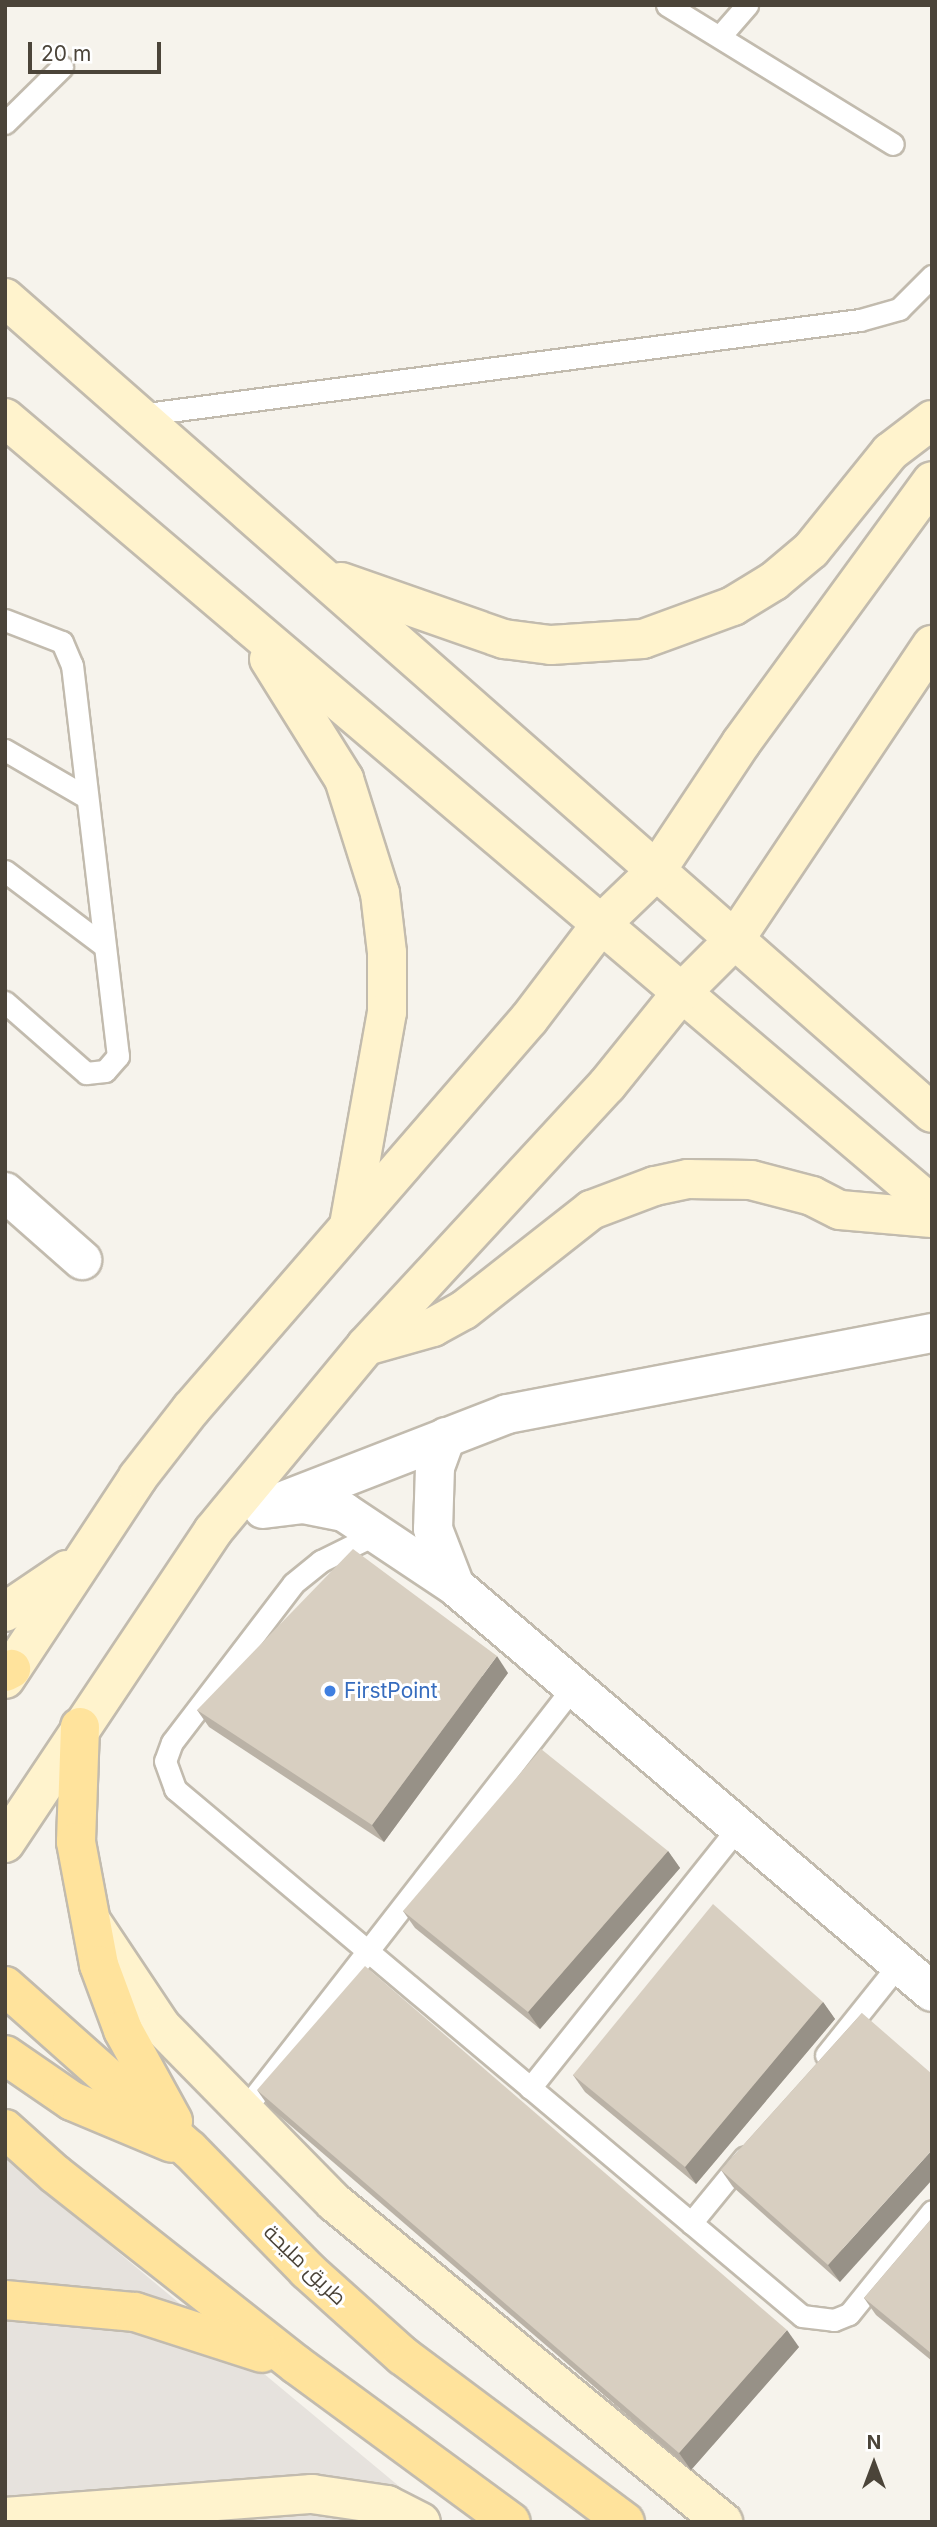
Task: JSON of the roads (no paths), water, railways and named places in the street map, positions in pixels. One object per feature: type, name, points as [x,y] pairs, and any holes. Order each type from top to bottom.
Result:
[{"type":"main road","points":[[5,298],[932,1113]]},
{"type":"main road","points":[[5,418],[932,1205]]},
{"type":"main road","points":[[318,573],[504,639],[551,645],[643,639],[733,606],[774,580],[811,550],[890,452],[932,420]]},
{"type":"main road","points":[[7,1673],[138,1477],[191,1409],[529,1019],[601,924],[656,871],[741,743],[932,481]]},
{"type":"main road","points":[[242,620],[315,726],[344,779],[380,893],[387,953],[387,1012],[348,1227]]},
{"type":"main road","points":[[5,1843],[213,1531],[366,1346],[607,1085],[682,992],[735,939],[932,645]]},
{"type":"main road","points":[[366,1346],[422,1331],[464,1310],[591,1210],[655,1186],[688,1180],[751,1180],[812,1196],[840,1210],[932,1218]]},
{"type":"main road","points":[[5,1612],[88,1554]]},
{"type":"main road","points":[[80,1727],[76,1842],[99,1965],[123,2030],[190,2150]]},
{"type":"main road","points":[[90,1920],[161,2026],[334,2202],[723,2522]]},
{"type":"main road","name":"طريق مليحة","points":[[5,1986],[190,2150],[307,2270],[403,2356],[625,2522]]},
{"type":"main road","points":[[5,2055],[72,2101],[190,2150]]},
{"type":"main road","points":[[5,2129],[297,2365],[511,2522]]},
{"type":"main road","points":[[5,2300],[135,2312],[297,2365]]},
{"type":"main road","points":[[5,2517],[312,2494],[387,2505],[421,2522]]},
{"type":"street","points":[[5,1192],[82,1261]]},
{"type":"street","points":[[213,1531],[446,1437],[538,1407],[932,1333]]},
{"type":"street","points":[[446,1437],[435,1467],[433,1529],[455,1586]]},
{"type":"street","points":[[263,1509],[324,1507],[380,1532],[455,1586],[932,1992]]},
{"type":"lane","points":[[667,5],[893,144]]},
{"type":"lane","points":[[721,36],[747,5]]},
{"type":"lane","points":[[5,122],[62,67]]},
{"type":"lane","points":[[139,415],[860,320],[899,309],[932,276]]},
{"type":"lane","points":[[5,620],[62,642],[68,650],[102,944],[118,1056],[105,1071],[86,1073],[5,1002]]},
{"type":"lane","points":[[5,750],[86,797]]},
{"type":"lane","points":[[5,871],[102,944]]},
{"type":"lane","points":[[380,1532],[321,1561],[293,1584],[172,1742],[165,1761],[175,1789],[789,2307],[818,2320],[842,2317],[862,2304],[932,2211]]},
{"type":"lane","points":[[244,2110],[574,1686]]},
{"type":"lane","points":[[530,2088],[739,1826]]},
{"type":"lane","points":[[813,2072],[899,1964]]},
{"type":"lane","points":[[691,2223],[761,2137]]},
{"type":"place","name":"FirstPoint","points":[[330,1691]]}]
